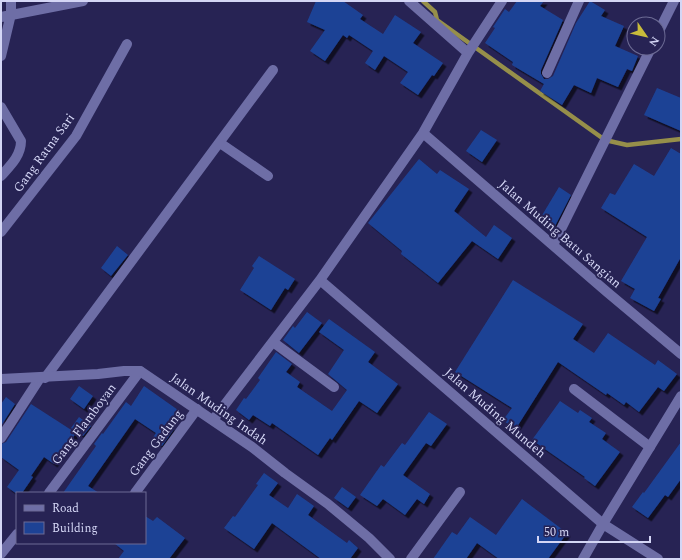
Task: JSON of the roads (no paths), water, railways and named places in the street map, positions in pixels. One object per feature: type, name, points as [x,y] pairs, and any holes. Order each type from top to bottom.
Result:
[{"type":"street","points":[[1,56],[11,14],[11,1]]},
{"type":"street","points":[[1,17],[83,1]]},
{"type":"street","points":[[409,1],[468,53]]},
{"type":"street","points":[[213,420],[320,280],[423,133],[468,53],[502,1]]},
{"type":"street","points":[[547,73],[579,1]]},
{"type":"street","points":[[666,17],[674,1]]},
{"type":"street","name":"Gang Ratna Sari","points":[[1,232],[76,136],[127,44]]},
{"type":"street","points":[[552,244],[647,56]]},
{"type":"street","points":[[1,438],[42,378],[220,143],[273,70]]},
{"type":"street","points":[[1,107],[21,141],[19,153],[1,176]]},
{"type":"street","name":"Jalan Muding Batu Sangian","points":[[423,133],[681,354]]},
{"type":"street","points":[[220,143],[268,176]]},
{"type":"street","name":"Jalan Muding Mundeh","points":[[320,280],[603,524],[658,559]]},
{"type":"street","points":[[273,342],[334,387]]},
{"type":"street","points":[[1,379],[98,374],[124,370],[140,371]]},
{"type":"street","name":"Jalan Muding Indah","points":[[140,371],[252,447],[328,504],[390,559]]},
{"type":"street","name":"Gang Flamboyan","points":[[50,492],[140,371]]},
{"type":"street","points":[[574,389],[650,447]]},
{"type":"street","points":[[583,559],[681,396]]},
{"type":"street","name":"Gang Gadung","points":[[136,492],[197,409]]},
{"type":"street","points":[[411,559],[460,492]]},
{"type":"street","points":[[1,554],[16,535]]},
{"type":"waterway","points":[[423,1],[435,12],[437,20],[605,140],[627,145],[681,139]]}]
